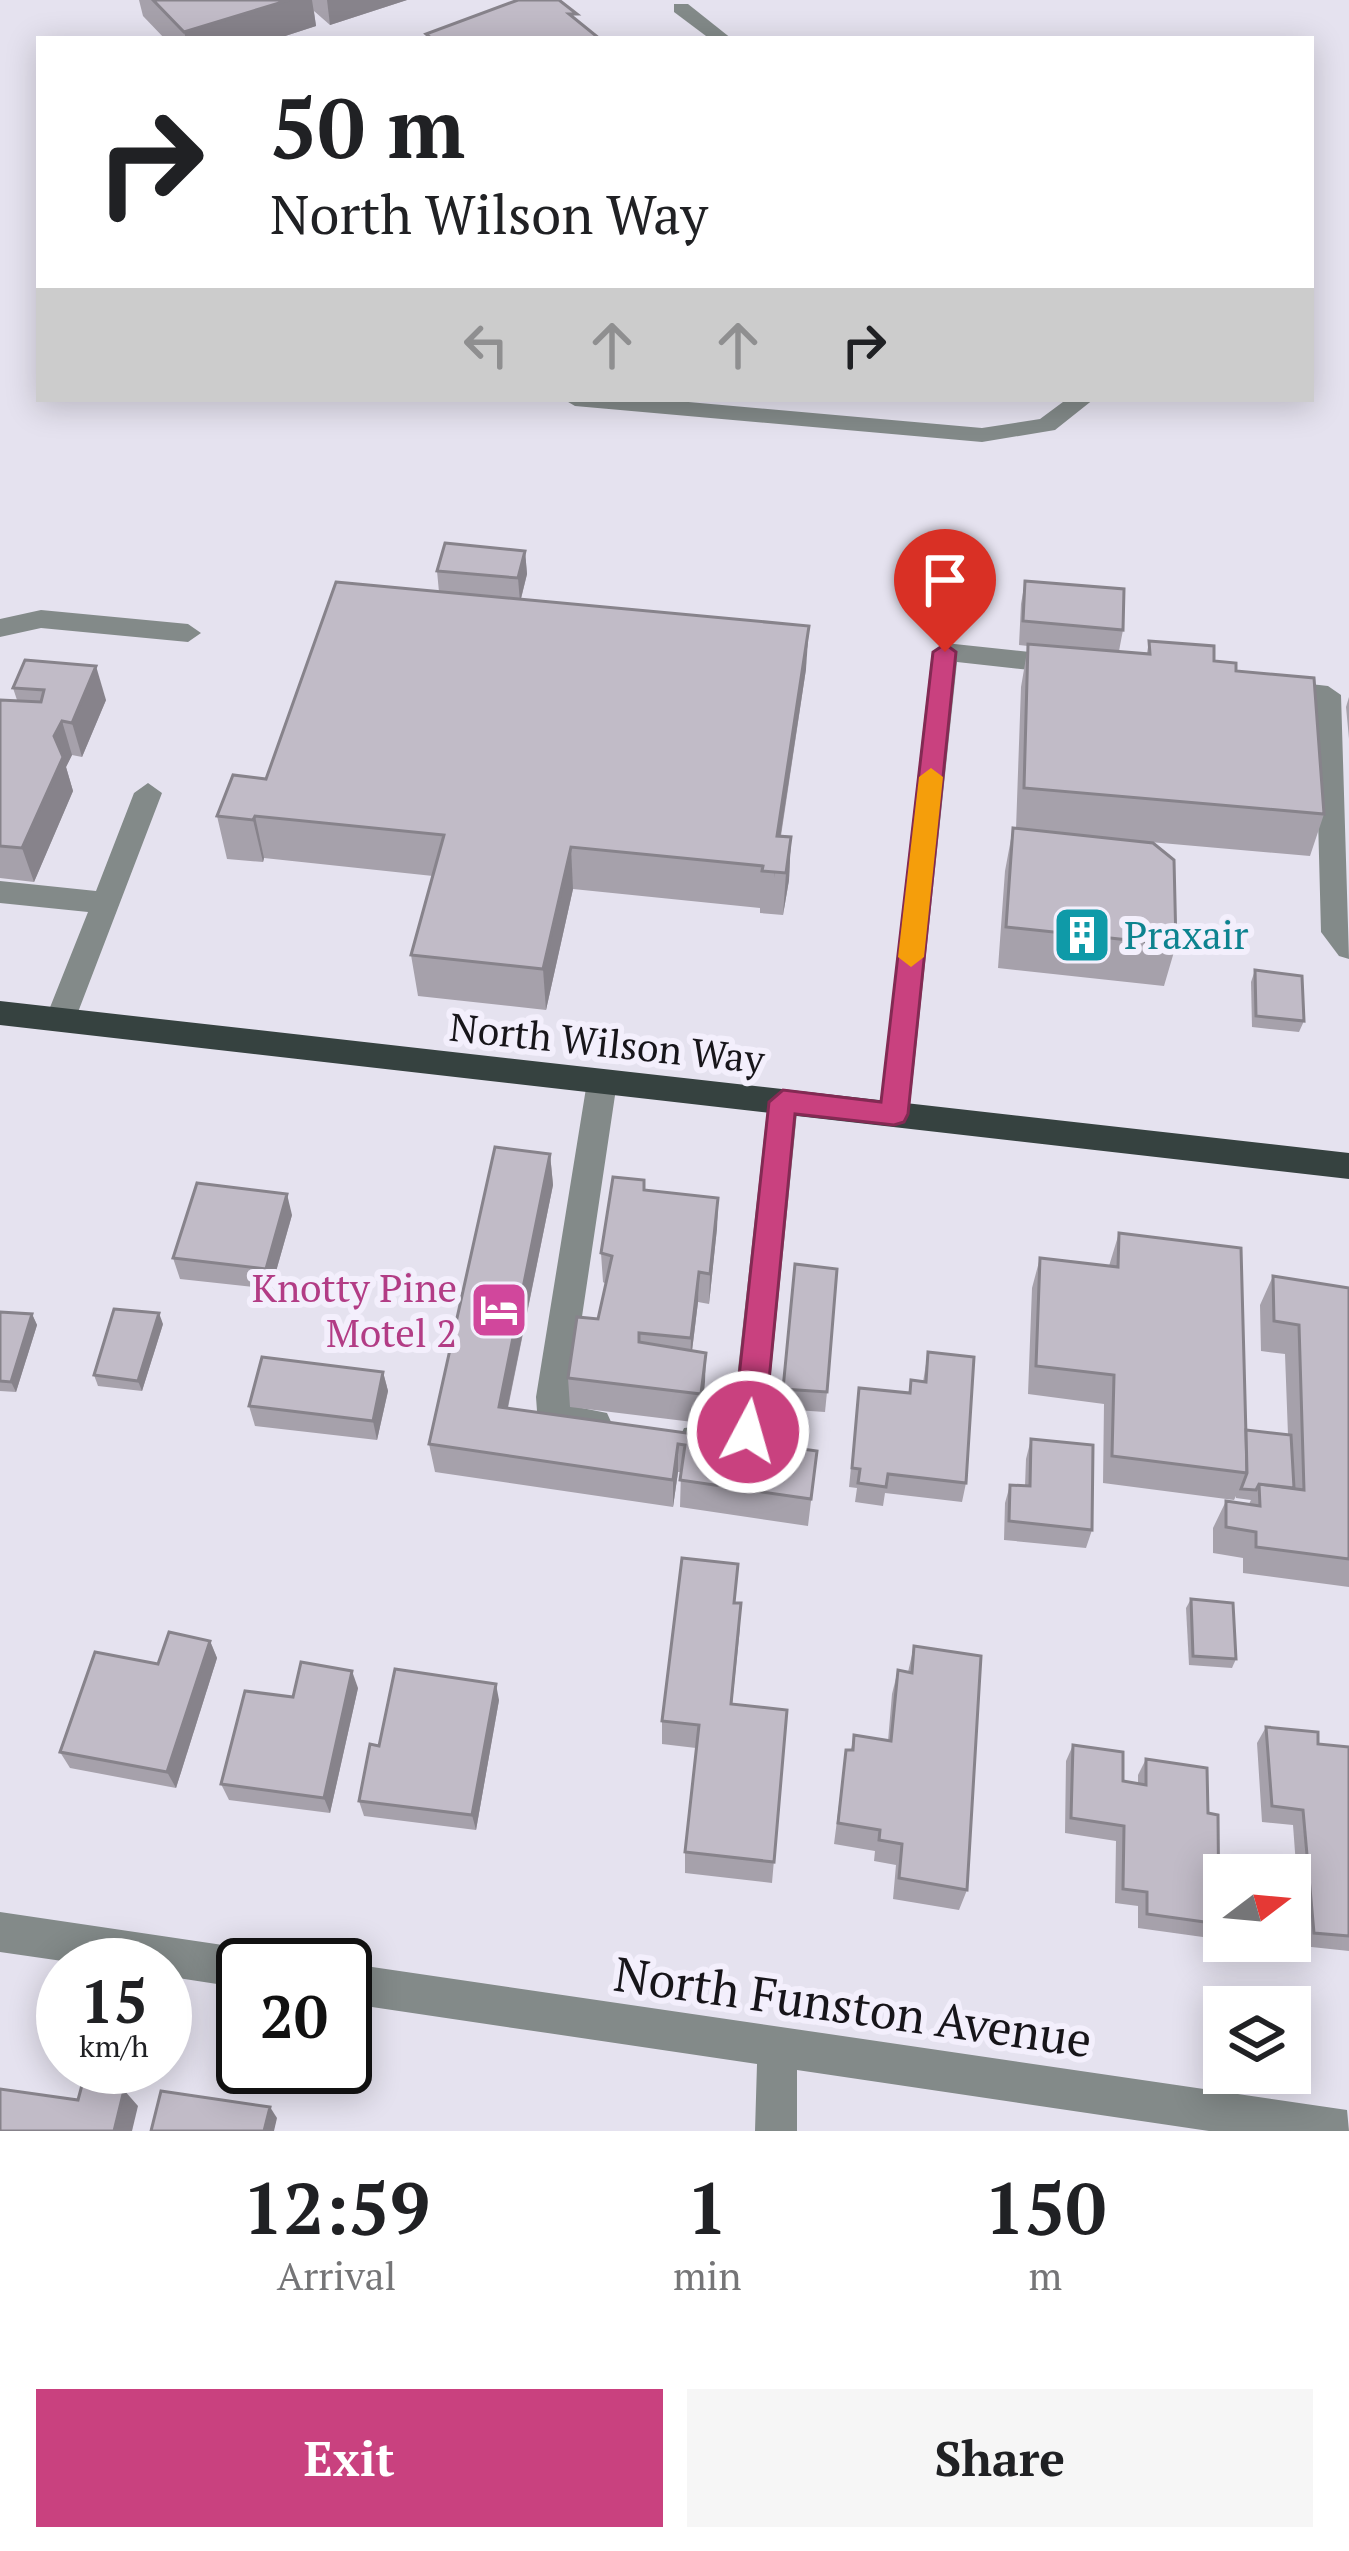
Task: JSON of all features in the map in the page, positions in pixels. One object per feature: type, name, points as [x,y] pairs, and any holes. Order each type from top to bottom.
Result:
[{"type":"main road","name":"North Wilson Way","points":[[0,1013],[1349,1166]]},
{"type":"street","points":[[681,8],[718,36]]},
{"type":"street","points":[[609,402],[982,435],[1047,424],[1078,402]]},
{"type":"street","points":[[0,628],[40,619],[188,633]]},
{"type":"street","points":[[894,1114],[945,652],[1102,669]]},
{"type":"street","points":[[1238,685],[1328,694],[1335,932],[1349,948]]},
{"type":"street","points":[[59,1020],[148,794]]},
{"type":"street","points":[[0,892],[106,903]]},
{"type":"street","points":[[602,1082],[554,1411],[563,1420],[718,1440],[748,1432],[783,1102]]},
{"type":"street","points":[[0,1932],[216,1964]]},
{"type":"street","name":"North Funston Avenue","points":[[372,1988],[1347,2131]]},
{"type":"street","points":[[776,2131],[777,2048]]},
{"type":"building","points":[[153,0],[289,0],[184,32]]},
{"type":"building","points":[[518,0],[559,0],[596,36],[428,36]]},
{"type":"building","points":[[445,543],[525,551],[518,578],[437,571]]},
{"type":"building","points":[[1025,581],[1124,589],[1123,630],[1023,621]]},
{"type":"building","points":[[336,582],[809,626],[777,836],[791,837],[786,873],[762,871],[763,866],[571,847],[543,969],[411,955],[444,835],[217,816],[233,775],[266,779]]},
{"type":"building","points":[[1149,641],[1214,646],[1214,661],[1236,663],[1236,671],[1314,678],[1324,814],[1024,788],[1028,644],[1150,654]]},
{"type":"building","points":[[25,660],[96,666],[72,723],[62,721],[54,736],[63,757],[22,848],[0,846],[0,700],[41,702],[44,690],[13,688]]},
{"type":"building","points":[[1013,828],[1153,843],[1174,860],[1176,945],[1006,927]]},
{"type":"building","points":[[1255,970],[1302,976],[1304,1021],[1256,1016]]},
{"type":"building","points":[[495,1147],[550,1154],[499,1407],[817,1451],[811,1499],[680,1480],[685,1445],[678,1444],[673,1480],[429,1444]]},
{"type":"building","points":[[613,1177],[644,1180],[644,1190],[718,1198],[710,1274],[699,1272],[691,1338],[639,1333],[639,1342],[706,1353],[701,1394],[568,1378],[577,1317],[598,1319],[612,1256],[601,1253]]},
{"type":"building","points":[[197,1183],[287,1194],[266,1269],[173,1258]]},
{"type":"building","points":[[1119,1233],[1241,1248],[1247,1473],[1112,1456],[1114,1375],[1036,1366],[1040,1258],[1118,1267]]},
{"type":"building","points":[[795,1264],[837,1269],[827,1392],[783,1389]]},
{"type":"building","points":[[1273,1276],[1349,1288],[1349,1559],[1256,1547],[1256,1532],[1226,1527],[1226,1501],[1260,1506],[1259,1484],[1304,1490],[1299,1325],[1274,1321]]},
{"type":"building","points":[[114,1309],[159,1313],[138,1381],[94,1375]]},
{"type":"building","points":[[0,1312],[32,1314],[11,1382],[0,1381]]},
{"type":"building","points":[[928,1352],[974,1357],[966,1483],[888,1474],[886,1487],[858,1483],[860,1469],[852,1468],[859,1388],[910,1393],[911,1380],[926,1382]]},
{"type":"building","points":[[262,1357],[383,1372],[373,1421],[249,1406]]},
{"type":"building","points":[[1246,1430],[1291,1435],[1294,1488],[1259,1484],[1256,1490],[1241,1489],[1247,1473]]},
{"type":"building","points":[[1031,1439],[1093,1445],[1092,1530],[1009,1521],[1010,1485],[1030,1486]]},
{"type":"building","points":[[682,1558],[738,1564],[734,1603],[741,1603],[731,1704],[787,1710],[774,1862],[685,1852],[699,1725],[662,1721]]},
{"type":"building","points":[[1191,1599],[1233,1603],[1236,1659],[1193,1656]]},
{"type":"building","points":[[169,1632],[210,1641],[167,1772],[60,1752],[95,1652],[158,1664]]},
{"type":"building","points":[[914,1646],[981,1656],[967,1890],[899,1878],[902,1844],[879,1840],[880,1830],[838,1823],[846,1750],[853,1750],[854,1735],[891,1741],[898,1670],[912,1673]]},
{"type":"building","points":[[301,1662],[352,1671],[324,1798],[221,1784],[245,1691],[293,1697]]},
{"type":"building","points":[[395,1669],[496,1684],[472,1815],[359,1801],[370,1744],[379,1746]]},
{"type":"building","points":[[1266,1727],[1318,1732],[1318,1744],[1349,1747],[1349,1936],[1314,1933],[1311,1854],[1307,1854],[1303,1810],[1272,1806]]},
{"type":"building","points":[[1073,1745],[1123,1752],[1123,1781],[1146,1785],[1146,1759],[1207,1768],[1208,1813],[1218,1815],[1218,1854],[1203,1854],[1203,1922],[1147,1914],[1147,1892],[1123,1889],[1124,1826],[1071,1818]]},
{"type":"building","points":[[0,2089],[78,2100],[80,2094],[123,2094],[114,2131],[0,2131]]},
{"type":"building","points":[[160,2094],[270,2107],[264,2131],[151,2131]]},
{"type":"slow traffic","points":[[911,957],[931,777]]},
{"type":"place","name":"Praxair","points":[[1082,935]]},
{"type":"place","name":"Knotty Pine Motel 2","points":[[499,1310]]},
{"type":"route","points":[[748,1432],[783,1102],[894,1114],[945,652]]}]
